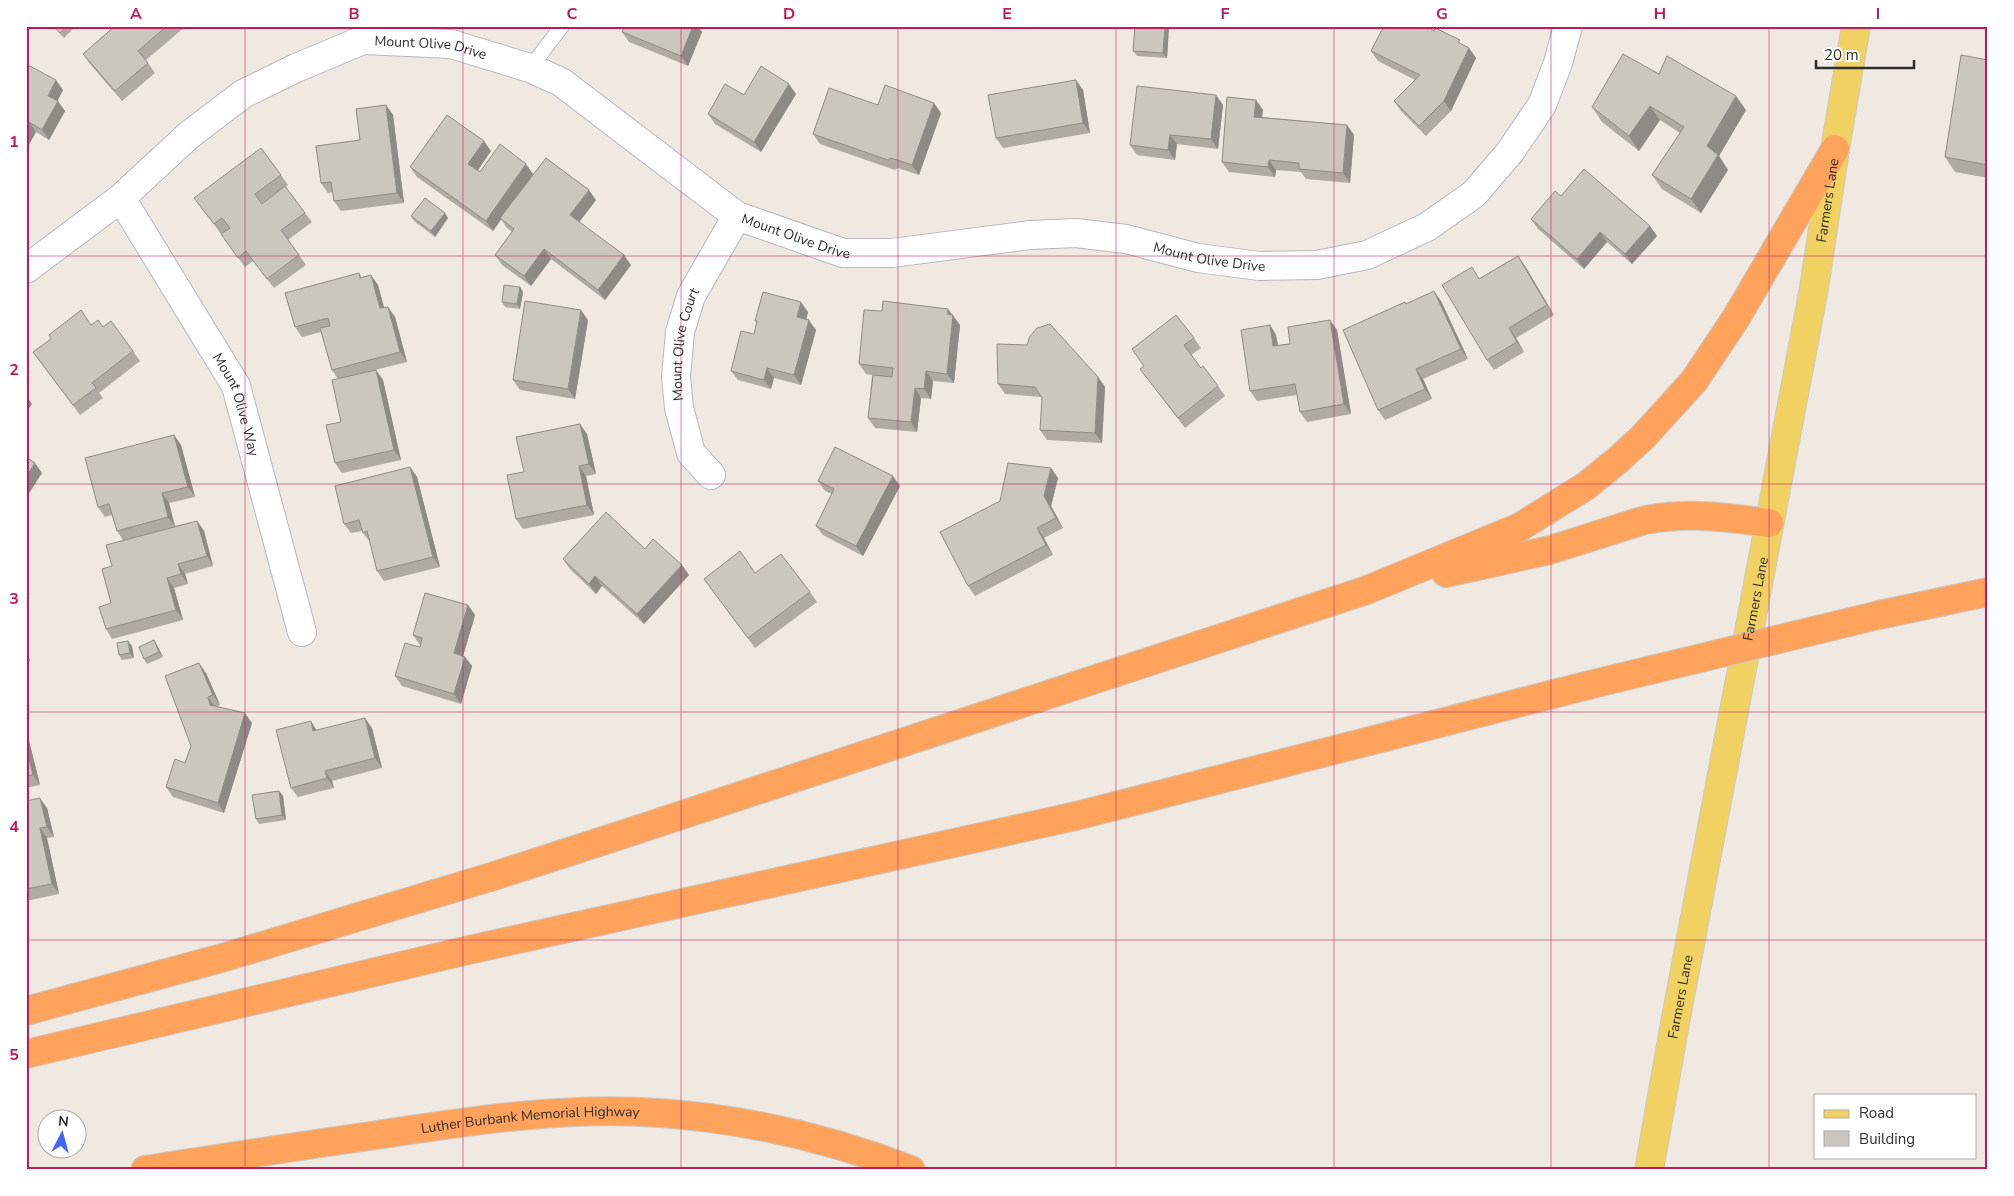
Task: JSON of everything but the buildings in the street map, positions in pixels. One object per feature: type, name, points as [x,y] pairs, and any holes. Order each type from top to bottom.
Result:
[{"type":"highway","points":[[26,1011],[222,958],[494,876],[1367,590],[1520,527],[1586,486],[1644,437],[1694,381],[1715,351],[1835,149]]},
{"type":"highway","points":[[1367,590],[1550,550],[1645,520],[1661,517],[1694,514],[1714,515],[1770,523]]},
{"type":"highway","points":[[26,1054],[469,950],[1076,816],[1589,686],[1879,615],[1988,592]]},
{"type":"highway","name":"Luther Burbank Memorial Highway","points":[[145,1170],[470,1121],[566,1112],[660,1113],[762,1126],[857,1150],[911,1170]]},
{"type":"main road","name":"Farmers Lane","points":[[1649,1170],[1675,1022],[1814,288],[1856,26]]},
{"type":"street","name":"Mount Olive Drive","points":[[26,269],[121,198],[189,135],[243,94],[362,33],[451,44],[530,68],[561,82],[737,216],[843,253],[892,253],[1030,235],[1076,233],[1126,239],[1198,258],[1259,266],[1317,265],[1367,255],[1427,226],[1474,194],[1510,152],[1542,105],[1558,63],[1568,26]]},
{"type":"street","name":"Mount Olive Way","points":[[121,198],[236,386],[302,632]]},
{"type":"street","name":"Mount Olive Court","points":[[711,475],[691,453],[679,408],[676,377],[680,332],[691,296],[737,216]]},
{"type":"lane","points":[[530,68],[562,26]]}]
